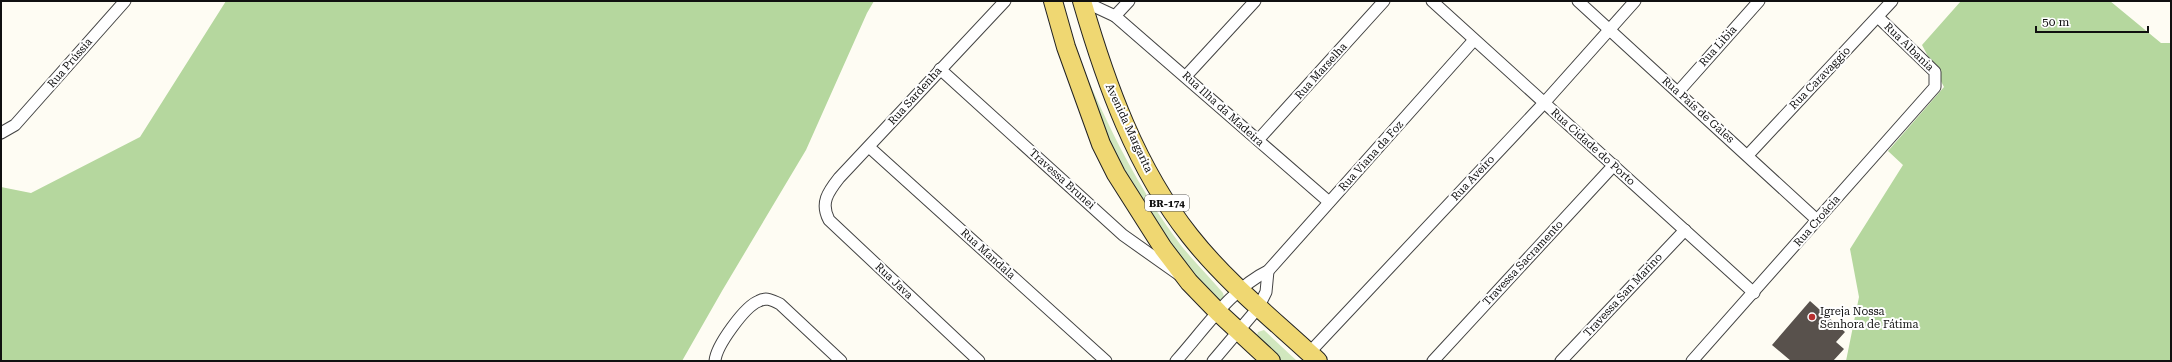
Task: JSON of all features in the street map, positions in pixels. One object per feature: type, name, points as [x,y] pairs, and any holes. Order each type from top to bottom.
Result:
[{"type":"main road","name":"BR-174","points":[[1053,1],[1066,47],[1101,144],[1116,174],[1163,248],[1189,282],[1219,313],[1271,361]]},
{"type":"main road","name":"Avenida Margarita","points":[[1082,1],[1113,96],[1137,151],[1173,213],[1190,236],[1240,291],[1313,357]]},
{"type":"street","name":"Rua Prússia","points":[[1,133],[15,125],[125,1]]},
{"type":"street","name":"Rua Sardenha","points":[[827,193],[870,148],[940,68],[1005,1]]},
{"type":"street","name":"Rua Ilha da Madeira","points":[[1082,1],[1115,16],[1186,76],[1329,202]]},
{"type":"street","points":[[1115,16],[1129,1]]},
{"type":"street","points":[[1186,76],[1255,1]]},
{"type":"street","name":"Rua Marselha","points":[[1258,140],[1384,1]]},
{"type":"street","name":"Rua Cidade do Porto","points":[[1432,1],[1754,293]]},
{"type":"street","name":"Rua País de Gales","points":[[1578,1],[1748,155],[1817,220]]},
{"type":"street","name":"Rua Aveiro","points":[[1313,357],[1635,1]]},
{"type":"street","name":"Rua Libia","points":[[1678,92],[1759,1]]},
{"type":"street","name":"Rua Caravaggio","points":[[1748,155],[1892,1]]},
{"type":"street","name":"Rua Albania","points":[[1878,17],[1935,72],[1937,78]]},
{"type":"street","name":"Rua Viana da Foz","points":[[1176,361],[1253,278],[1268,271],[1474,40]]},
{"type":"street","name":"Travessa Brunei","points":[[940,68],[1123,234],[1150,256],[1189,282]]},
{"type":"street","name":"Rua Croácia","points":[[1692,361],[1754,293],[1935,86],[1937,78]]},
{"type":"street","name":"Rua Mandala","points":[[870,148],[1106,361]]},
{"type":"street","name":"Travessa Sacramento","points":[[1433,361],[1614,165]]},
{"type":"street","name":"Rua Java","points":[[827,193],[825,212],[829,220],[979,361]]},
{"type":"street","name":"Travessa San Marino","points":[[1561,361],[1685,230]]},
{"type":"street","points":[[1213,361],[1258,308],[1266,292],[1268,271]]},
{"type":"street","points":[[715,361],[716,354],[724,340],[748,309],[760,300],[769,299],[780,304],[841,361]]},
{"type":"green space","points":[[226,1],[874,1],[867,13],[806,150],[682,361],[1,361],[1,187],[31,193],[140,137]]},
{"type":"green space","points":[[1961,1],[2110,1],[2161,43],[2171,43],[2171,361],[1846,361],[1859,297],[1850,249],[1903,165],[1888,151],[1944,87],[1922,45]]},
{"type":"green space","points":[[1075,50],[1119,146],[1145,192],[1179,243],[1223,293],[1224,297],[1217,303],[1189,276],[1085,110]]},
{"type":"green space","points":[[1264,330],[1297,361],[1279,361],[1256,338],[1258,332]]},
{"type":"building","name":"Igreja Nossa Senhora de Fátima","points":[[1810,301],[1845,332],[1836,342],[1844,349],[1833,361],[1791,361],[1772,345]]},
{"type":"place","name":"Igreja Nossa Senhora de Fátima","points":[[1812,317]]}]
